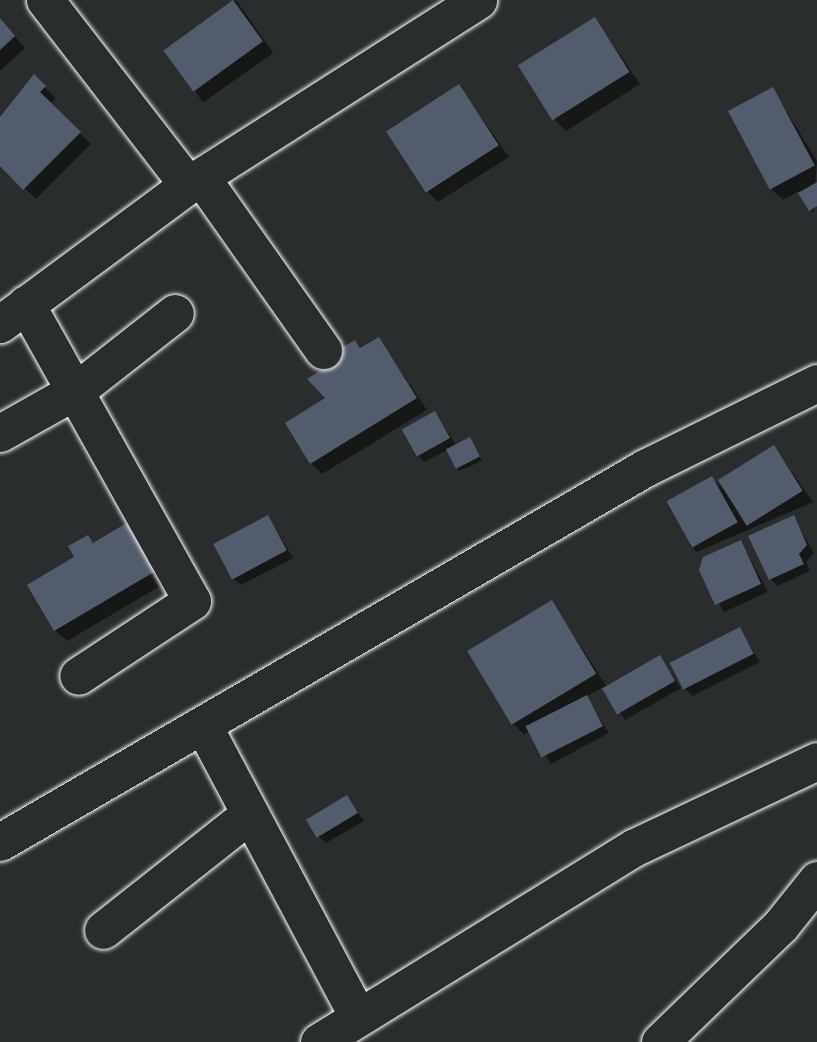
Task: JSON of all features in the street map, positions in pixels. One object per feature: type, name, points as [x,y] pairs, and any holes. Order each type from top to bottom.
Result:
[{"type":"street","points":[[45,0],[194,181],[323,350]]},
{"type":"street","points":[[78,676],[192,601],[78,389],[13,314],[194,181],[478,0]]},
{"type":"street","points":[[0,433],[78,389],[175,313]]},
{"type":"street","points":[[0,842],[205,729],[646,468],[817,383]]},
{"type":"street","points":[[205,729],[358,1017]]},
{"type":"street","points":[[319,1042],[635,847],[817,761]]},
{"type":"street","points":[[103,930],[250,814]]},
{"type":"street","points":[[660,1042],[781,925],[817,880]]},
{"type":"building","points":[[233,0],[263,41],[193,92],[163,51]]},
{"type":"building","points":[[595,17],[629,72],[552,120],[518,65]]},
{"type":"building","points":[[0,18],[15,36],[0,50]]},
{"type":"building","points":[[34,74],[46,86],[40,92],[81,132],[23,190],[0,166],[0,117]]},
{"type":"building","points":[[459,84],[499,145],[426,193],[386,131]]},
{"type":"building","points":[[773,87],[815,166],[770,190],[728,111]]},
{"type":"building","points":[[817,182],[817,206],[809,211],[798,193]]},
{"type":"building","points":[[379,337],[417,398],[310,464],[285,423],[325,398],[307,379],[341,357],[337,350],[355,340],[360,348]]},
{"type":"building","points":[[435,411],[450,438],[417,457],[402,429]]},
{"type":"building","points":[[470,437],[480,457],[456,469],[446,449]]},
{"type":"building","points":[[774,445],[803,491],[747,526],[718,480]]},
{"type":"building","points":[[712,476],[738,522],[692,548],[667,501]]},
{"type":"building","points":[[152,508],[181,556],[54,631],[27,585],[74,557],[68,546],[88,535],[93,543]]},
{"type":"building","points":[[268,515],[287,550],[232,579],[213,544]]},
{"type":"building","points":[[794,515],[807,545],[799,554],[804,564],[769,580],[748,536]]},
{"type":"building","points":[[741,540],[761,584],[715,605],[699,570],[703,557]]},
{"type":"building","points":[[552,600],[596,674],[511,725],[467,651]]},
{"type":"building","points":[[740,627],[754,654],[683,690],[670,663]]},
{"type":"building","points":[[660,655],[675,681],[617,714],[602,688]]},
{"type":"building","points":[[587,695],[603,726],[541,758],[526,726]]},
{"type":"building","points":[[347,795],[358,813],[317,838],[306,820]]}]
